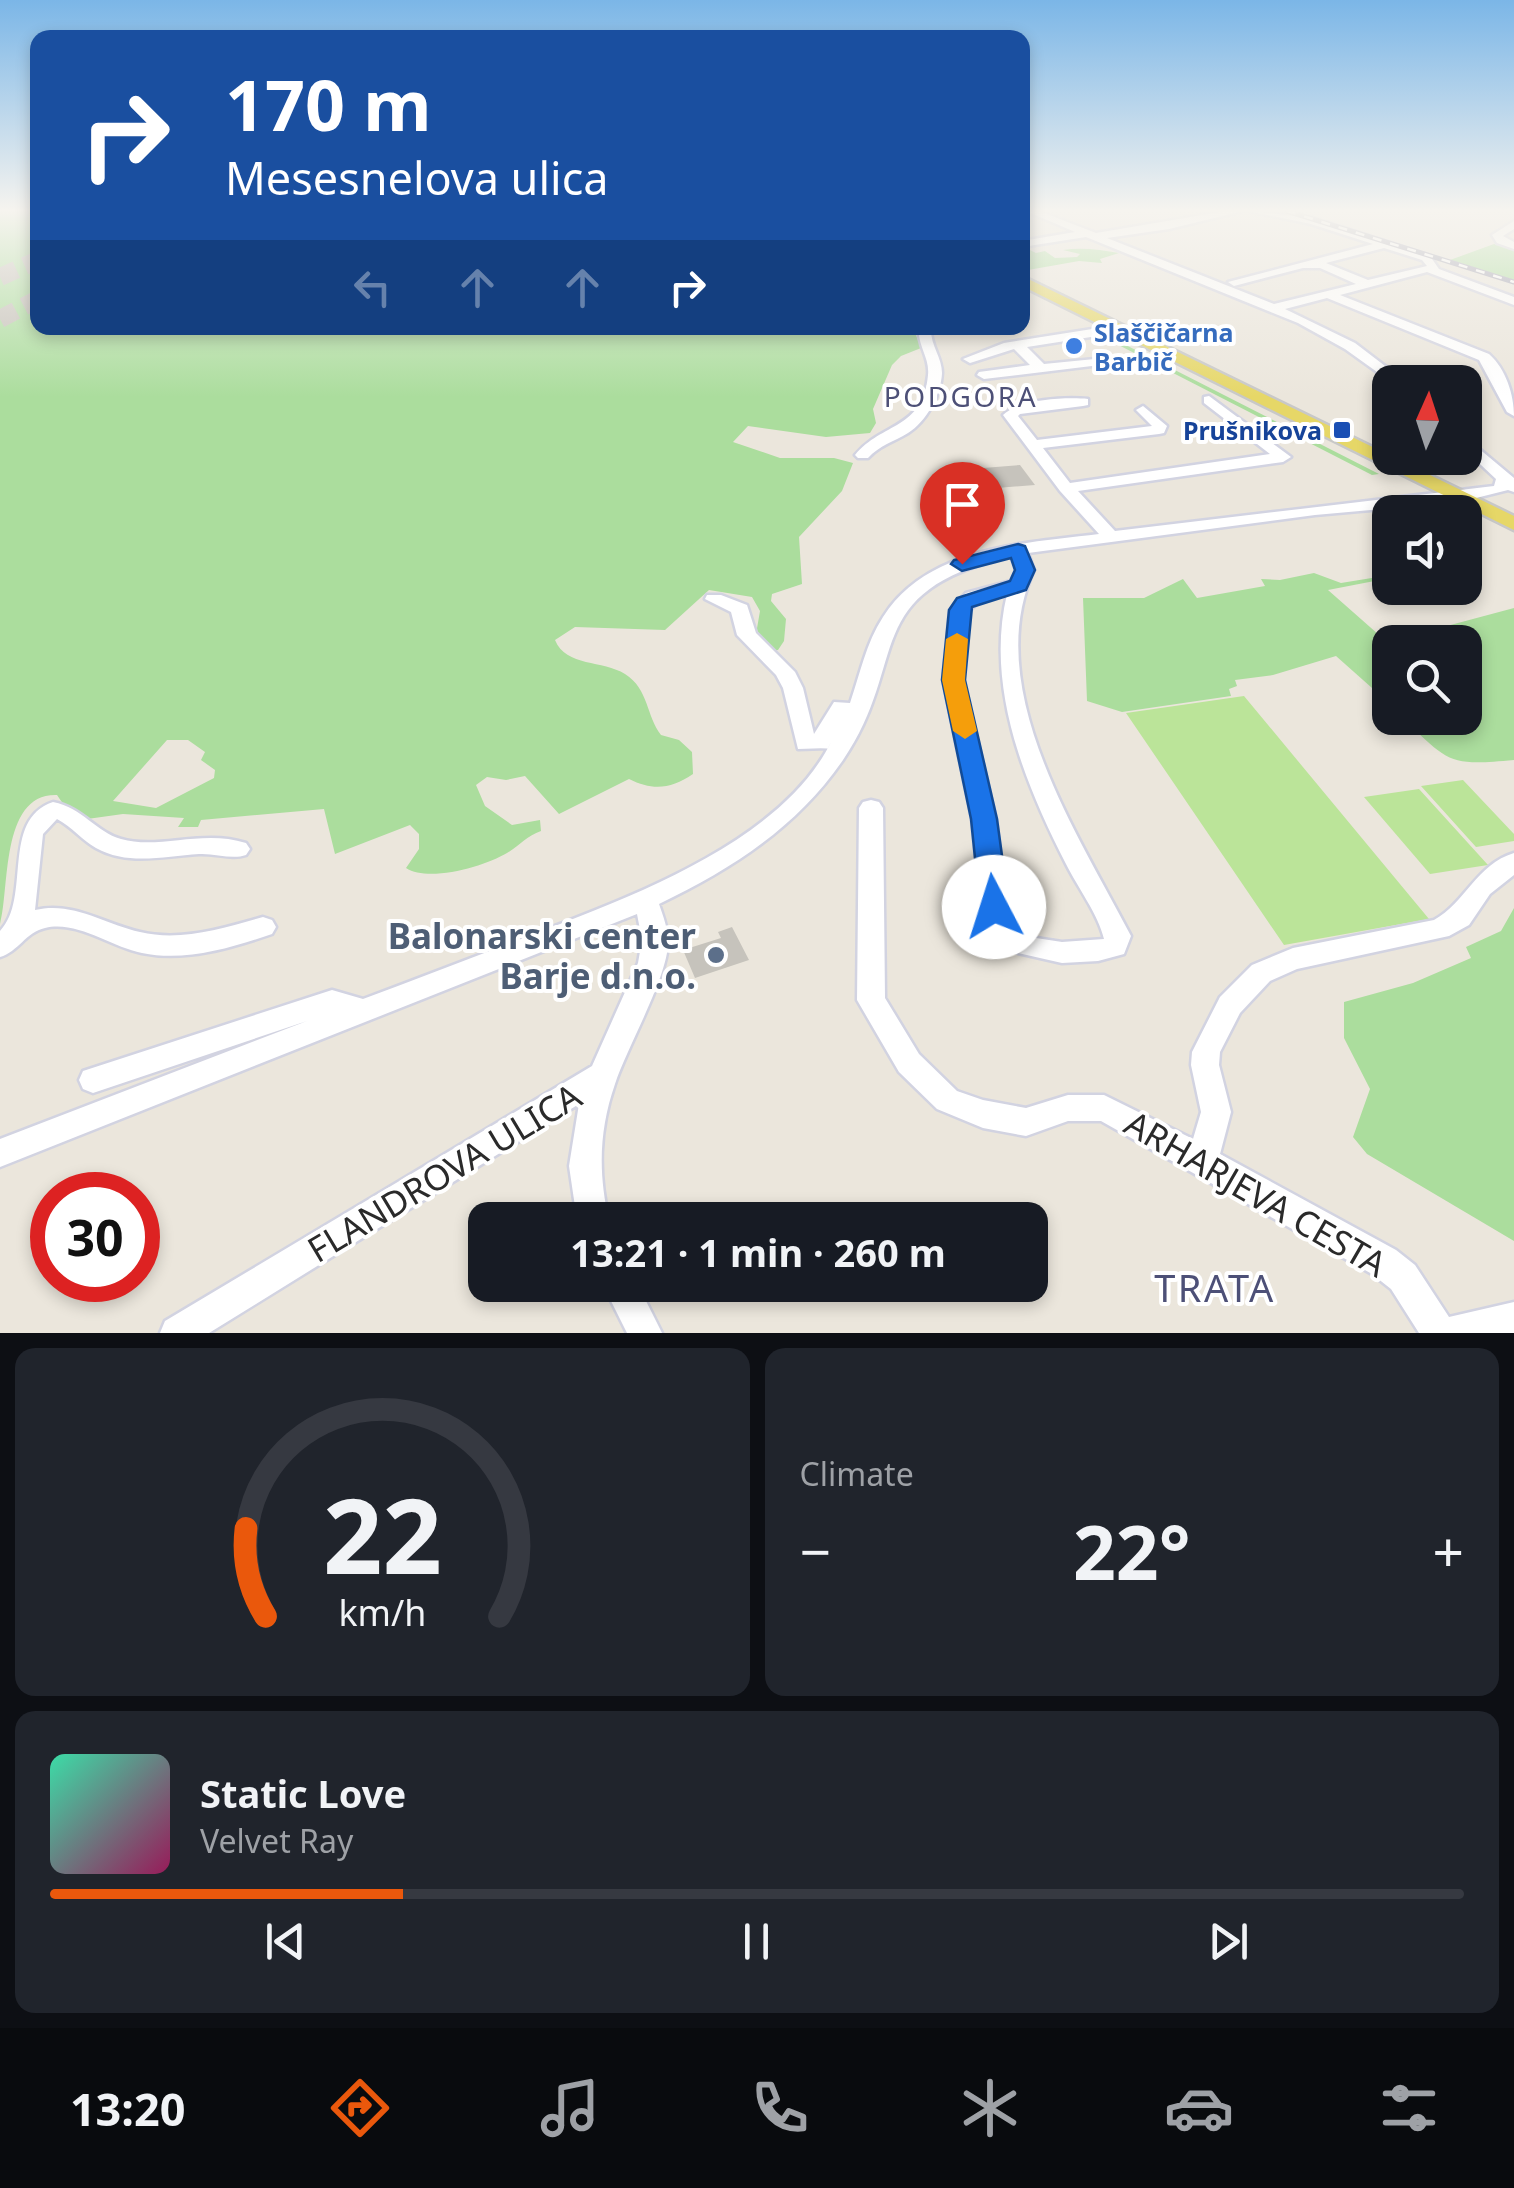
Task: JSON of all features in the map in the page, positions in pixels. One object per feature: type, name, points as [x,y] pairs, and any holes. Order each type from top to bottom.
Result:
[{"type":"main road","points":[[1030,284],[1438,495]]},
{"type":"main road","points":[[1030,293],[1430,495]]},
{"type":"main road","points":[[1482,514],[1514,524]]},
{"type":"main road","points":[[1482,519],[1514,538]]},
{"type":"street","points":[[1188,273],[1274,308],[1350,346],[1376,365]]},
{"type":"street","points":[[1234,282],[1270,273]]},
{"type":"street","points":[[1341,273],[1368,284]]},
{"type":"street","points":[[1274,308],[1417,273]]},
{"type":"street","points":[[1440,273],[1514,301]]},
{"type":"street","points":[[1328,294],[1484,357],[1514,412]]},
{"type":"street","points":[[970,360],[1017,345],[1105,331]]},
{"type":"street","points":[[864,455],[876,438],[910,425],[923,405],[935,368],[924,335]]},
{"type":"street","points":[[1017,345],[1042,368]]},
{"type":"street","points":[[984,375],[1100,360]]},
{"type":"street","points":[[1066,488],[1284,457],[1209,400]]},
{"type":"street","points":[[1083,402],[1016,410],[1010,415],[1066,488],[1111,537]]},
{"type":"street","points":[[1031,445],[1158,430],[1160,426],[1143,410]]},
{"type":"street","points":[[1482,458],[1509,483],[1482,499]]},
{"type":"street","points":[[0,1153],[646,900],[733,854],[777,820],[830,763],[856,714],[882,632],[899,606],[916,590],[951,569],[1018,550],[1372,505]]},
{"type":"street","points":[[1018,550],[1025,570],[1012,620],[1013,696],[1054,819],[1118,936],[1115,946],[1092,953],[1030,948],[1009,936],[994,907],[984,819],[953,680],[964,602],[1018,586]]},
{"type":"street","points":[[714,600],[740,609],[747,634],[785,672],[800,708],[806,744],[820,743],[841,707],[856,714]]},
{"type":"street","name":"ARHARJEVA CESTA","points":[[871,808],[871,1000],[909,1063],[947,1100],[984,1114],[1026,1122],[1068,1108],[1104,1108],[1327,1227],[1384,1262],[1402,1277],[1439,1333]]},
{"type":"street","points":[[0,946],[18,924],[32,831],[53,810],[65,812],[95,839],[121,848],[204,844],[238,849]]},
{"type":"street","points":[[1202,1163],[1216,1112],[1205,1066],[1206,1052],[1230,1005],[1261,973],[1293,959],[1440,930],[1460,918],[1481,887],[1514,862]]},
{"type":"street","name":"FLANDROVA ULICA","points":[[177,1333],[600,1076],[655,951],[654,927],[646,900]]},
{"type":"street","points":[[18,924],[46,917],[75,916],[130,941],[162,946],[205,943],[262,926]]},
{"type":"street","points":[[93,1080],[332,1001],[363,1012]]},
{"type":"street","points":[[589,1202],[584,1182],[588,1125],[600,1076]]},
{"type":"street","points":[[629,1302],[646,1333]]},
{"type":"street","points":[[1452,1333],[1514,1319]]},
{"type":"green space","points":[[0,273],[30,273],[30,335],[916,335],[921,348],[901,356],[892,365],[873,409],[876,423],[870,433],[826,437],[748,426],[733,442],[780,458],[834,458],[853,463],[842,491],[799,537],[802,584],[772,594],[771,601],[786,619],[784,641],[778,650],[771,651],[755,640],[760,611],[752,597],[709,590],[665,630],[575,627],[555,640],[567,655],[616,670],[633,680],[661,735],[679,740],[692,752],[693,774],[662,787],[629,779],[559,814],[525,776],[506,780],[487,777],[476,785],[485,806],[512,825],[540,820],[541,831],[485,863],[428,874],[406,868],[419,849],[419,834],[410,825],[335,854],[324,809],[201,820],[198,827],[178,827],[184,818],[123,814],[80,820],[72,817],[57,795],[39,799],[25,809],[11,846],[0,924]],"holes":[[[167,740],[188,740],[205,752],[201,760],[215,770],[214,778],[156,808],[113,801]]]},
{"type":"green space","points":[[1492,273],[1514,273],[1514,280]]},
{"type":"green space","points":[[1103,337],[1116,340],[1372,470],[1372,475]]},
{"type":"green space","points":[[1314,573],[1341,583],[1372,578],[1372,581],[1328,590],[1372,629],[1372,688],[1336,656],[1273,675],[1235,680],[1237,686],[1229,689],[1231,696],[1122,712],[1087,701],[1083,598],[1144,598],[1183,579],[1197,598],[1265,586],[1261,579],[1280,580]]},
{"type":"green space","points":[[1514,608],[1514,760],[1462,761],[1441,753],[1421,735],[1482,735],[1482,625],[1450,625]]},
{"type":"green space","points":[[1244,696],[1429,919],[1284,945],[1126,713]]},
{"type":"green space","points":[[1463,780],[1514,834],[1514,841],[1476,847],[1421,786]]},
{"type":"green space","points":[[1419,789],[1488,865],[1430,874],[1364,797]]},
{"type":"green space","points":[[1514,908],[1514,1241],[1367,1154],[1353,1137],[1370,1089],[1344,1038],[1344,1002],[1413,983],[1471,958],[1466,947],[1501,931]]},
{"type":"building","points":[[1020,465],[1035,485],[997,488],[983,468]]},
{"type":"building","name":"Balonarski center Barje d.n.o.","points":[[732,927],[749,960],[695,978],[683,950],[721,938],[718,932]]},
{"type":"tunnel","points":[[0,277],[8,273]]},
{"type":"tunnel","points":[[0,319],[30,303]]},
{"type":"railway","points":[[1486,273],[1514,282]]},
{"type":"slow traffic","points":[[957,639],[953,680],[965,731]]},
{"type":"place","name":"Slaščičarna Barbič","points":[[1074,346]]},
{"type":"place","name":"Prušnikova","points":[[1342,430]]},
{"type":"place","name":"Balonarski center Barje d.n.o.","points":[[716,955]]},
{"type":"district","name":"PODGORA","points":[[961,396]]},
{"type":"district","name":"TRATA","points":[[1215,1287]]},
{"type":"route","points":[[962,564],[1018,550],[1025,570],[1018,586],[964,602],[956,640],[953,680],[984,819],[994,907]]}]
